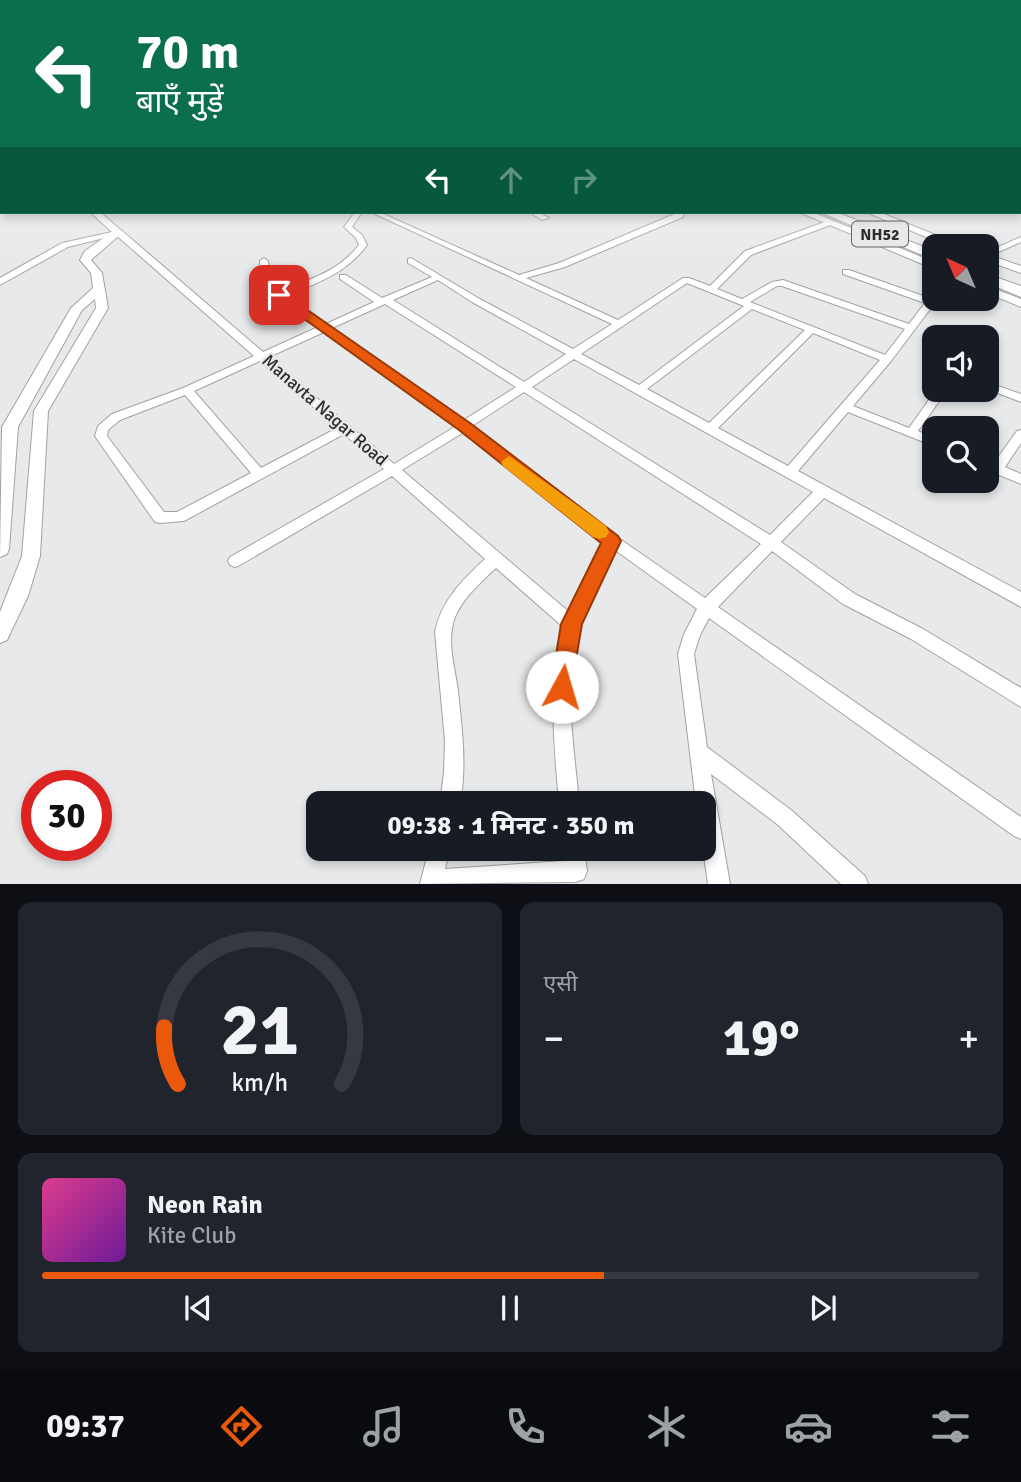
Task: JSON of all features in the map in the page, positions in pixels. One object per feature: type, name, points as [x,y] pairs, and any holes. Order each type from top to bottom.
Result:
[{"type":"highway","name":"NH52","points":[[852,214],[922,242]]},
{"type":"highway","name":"NH52","points":[[828,217],[922,252]]},
{"type":"highway","points":[[999,273],[1021,281]]},
{"type":"highway","points":[[999,283],[1021,292]]},
{"type":"street","name":"Manavta Nagar Road","points":[[96,214],[393,470],[686,280],[712,289]]},
{"type":"street","points":[[279,295],[328,274],[355,258],[363,245],[348,227],[357,214]]},
{"type":"street","points":[[379,214],[521,277],[618,324]]},
{"type":"street","points":[[537,214],[545,218]]},
{"type":"street","points":[[876,214],[927,234]]},
{"type":"street","points":[[521,277],[562,265],[680,215]]},
{"type":"street","points":[[887,359],[712,289],[748,253],[828,217],[922,261]]},
{"type":"street","points":[[0,282],[65,245],[118,232]]},
{"type":"street","points":[[0,633],[18,596],[31,556],[41,411],[102,308],[96,274],[85,260],[89,253],[118,232]]},
{"type":"street","points":[[999,250],[1021,239]]},
{"type":"street","points":[[264,261],[268,285],[279,295],[464,426],[705,609],[1021,829]]},
{"type":"street","points":[[411,261],[572,354],[790,471],[1021,600]]},
{"type":"street","points":[[999,261],[1021,270]]},
{"type":"street","points":[[846,272],[922,296]]},
{"type":"street","points":[[342,277],[525,386],[771,543],[849,599],[917,634],[1021,698]]},
{"type":"street","points":[[346,428],[178,517],[160,518],[101,436],[102,429],[116,417],[187,390],[439,277]]},
{"type":"street","points":[[639,390],[775,284],[783,283],[911,328]]},
{"type":"street","points":[[0,549],[10,427],[77,308],[100,288]]},
{"type":"street","points":[[999,294],[1021,303]]},
{"type":"street","points":[[790,471],[847,408],[924,312]]},
{"type":"street","points":[[710,429],[812,329]]},
{"type":"street","points":[[187,390],[259,474]]},
{"type":"street","points":[[999,390],[1021,398]]},
{"type":"street","points":[[911,433],[933,402]]},
{"type":"street","points":[[847,408],[922,437]]},
{"type":"street","points":[[999,459],[1021,434]]},
{"type":"street","points":[[235,561],[393,470],[571,624]]},
{"type":"street","points":[[999,470],[1021,479]]},
{"type":"street","points":[[719,884],[686,654],[705,609],[824,491]]},
{"type":"street","points":[[568,791],[562,687],[571,624],[612,541]]},
{"type":"street","points":[[453,791],[453,723],[444,627],[456,601],[496,558]]},
{"type":"street","points":[[698,752],[784,817],[857,884]]},
{"type":"street","points":[[436,861],[431,882],[576,877]]},
{"type":"slow traffic","points":[[509,462],[599,532]]},
{"type":"route","points":[[279,295],[464,426],[612,541],[571,624],[562,687]]}]
